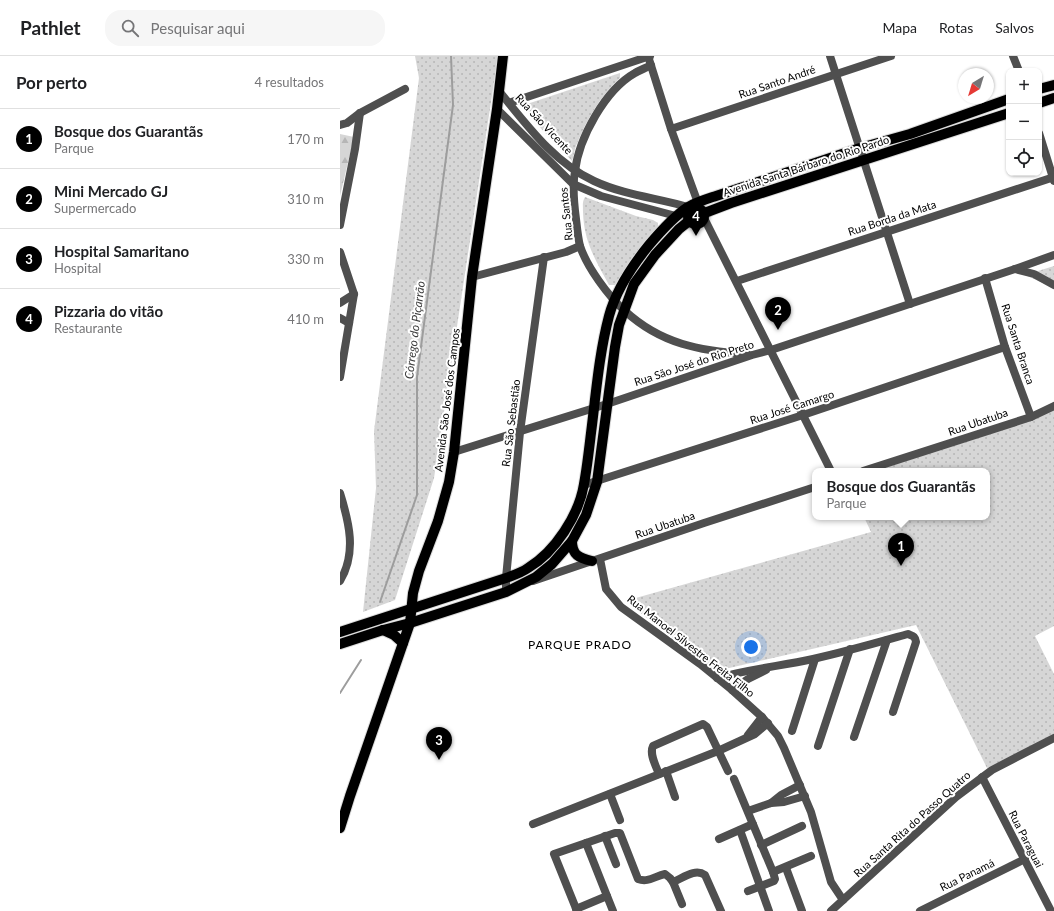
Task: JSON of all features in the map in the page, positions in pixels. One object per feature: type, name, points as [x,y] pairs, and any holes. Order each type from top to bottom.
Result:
[{"type":"main road","name":"Avenida São José dos Campos","points":[[340,828],[410,623],[413,593],[419,571],[438,521],[449,482],[454,452],[472,277],[497,109],[503,56]]},
{"type":"main road","points":[[1042,88],[1054,85]]},
{"type":"main road","points":[[1042,102],[1054,98]]},
{"type":"main road","name":"Avenida Santa Bárbaro do Rio Pardo","points":[[340,632],[506,578],[529,568],[549,551],[560,537],[574,513],[584,485],[605,336],[609,316],[615,300],[623,284],[643,253],[660,232],[676,216],[698,202],[860,148],[910,134],[1006,100]]},
{"type":"main road","name":"Avenida Santa Bárbaro do Rio Pardo","points":[[340,644],[506,592],[522,585],[545,571],[572,541],[586,515],[597,482],[615,347],[619,325],[624,310],[634,284],[655,255],[679,229],[689,221],[702,214],[731,203],[1006,114]]},
{"type":"main road","points":[[572,541],[572,548],[577,555],[584,559],[596,560]]},
{"type":"main road","points":[[383,630],[394,635],[403,643]]},
{"type":"street","points":[[509,103],[649,56],[670,129],[702,214],[737,281],[830,468]]},
{"type":"street","points":[[830,56],[910,304]]},
{"type":"street","name":"Rua Santo André","points":[[670,129],[836,73],[892,56]]},
{"type":"street","points":[[1013,56],[1018,68]]},
{"type":"street","name":"Rua Santos","points":[[651,65],[634,73],[622,83],[595,116],[584,139],[575,170],[574,184],[575,211],[580,246],[595,275],[615,300],[624,310],[649,329],[678,343],[695,348],[726,353],[752,354]]},
{"type":"street","points":[[340,125],[347,123],[360,113],[405,88]]},
{"type":"street","name":"Rua São Vicente","points":[[499,91],[553,152],[575,170],[593,181],[631,194],[688,207]]},
{"type":"street","name":"Rua São Vicente","points":[[497,109],[574,184],[601,196],[676,216]]},
{"type":"street","points":[[340,224],[355,149],[360,113]]},
{"type":"street","points":[[1041,140],[1054,178]]},
{"type":"street","name":"Rua Borda da Mata","points":[[737,281],[886,231],[1054,178]]},
{"type":"street","points":[[472,277],[566,252],[580,246]]},
{"type":"street","points":[[340,252],[354,294],[340,377]]},
{"type":"street","name":"Rua São José do Rio Preto","points":[[454,452],[607,404],[752,354],[771,350],[1054,255]]},
{"type":"street","name":"Rua São Sebastião","points":[[506,592],[506,578],[520,432],[544,257]]},
{"type":"street","points":[[1015,269],[1034,274],[1046,279],[1054,285]]},
{"type":"street","name":"Rua Santa Branca","points":[[985,278],[1006,347],[1031,416]]},
{"type":"street","points":[[340,304],[354,294]]},
{"type":"street","points":[[340,318],[349,323]]},
{"type":"street","name":"Rua José Camargo","points":[[584,485],[803,415],[1006,347]]},
{"type":"street","name":"Rua Ubatuba","points":[[872,468],[1044,412],[1054,406]]},
{"type":"street","name":"Rua Ubatuba","points":[[522,585],[812,488]]},
{"type":"street","points":[[340,493],[343,512],[351,537],[349,560],[340,581]]},
{"type":"street","name":"Rua Manoel Silvestre Freita Filho","points":[[596,560],[606,589],[621,607],[717,678],[765,720],[784,748],[805,796],[816,826],[822,855],[831,882],[843,900]]},
{"type":"street","points":[[717,678],[745,670],[774,667],[815,659],[908,634],[916,638],[916,642],[893,712]]},
{"type":"street","points":[[854,737],[888,640]]},
{"type":"street","points":[[818,746],[850,649]]},
{"type":"street","points":[[792,731],[815,659]]},
{"type":"street","points":[[732,690],[748,679],[774,667]]},
{"type":"street","points":[[533,824],[718,751],[744,738],[765,720]]},
{"type":"street","points":[[675,797],[663,772],[652,754],[651,750],[653,746],[703,724],[707,727],[728,771]]},
{"type":"street","name":"Rua Santa Rita do Passo Quatro","points":[[831,911],[956,797],[982,777],[1054,739]]},
{"type":"street","name":"Rua Paraguai","points":[[982,777],[1051,911]]},
{"type":"street","points":[[734,779],[775,879],[774,881],[761,887],[748,891]]},
{"type":"street","points":[[771,803],[781,795],[800,785]]},
{"type":"street","points":[[610,794],[620,820]]},
{"type":"street","points":[[748,811],[771,803],[784,802],[805,796]]},
{"type":"street","points":[[719,839],[752,824]]},
{"type":"street","points":[[762,846],[802,826]]},
{"type":"street","points":[[740,830],[769,911]]},
{"type":"street","points":[[607,896],[576,910],[554,854],[605,836],[620,833],[638,879],[643,881],[665,874],[673,882],[682,904]]},
{"type":"street","points":[[605,836],[616,864]]},
{"type":"street","points":[[586,843],[613,911]]},
{"type":"street","points":[[773,872],[786,868],[811,856]]},
{"type":"street","name":"Rua Panamá","points":[[920,911],[1025,859]]},
{"type":"street","points":[[786,868],[802,911]]},
{"type":"street","points":[[673,882],[696,872],[700,872],[705,875],[721,911]]},
{"type":"green space","points":[[415,56],[498,56],[434,478],[395,600],[363,612],[376,488],[374,431],[419,78]]},
{"type":"green space","points":[[620,73],[620,78],[600,101],[584,127],[576,146],[572,161],[533,120],[524,105]]},
{"type":"green space","points":[[340,134],[354,137],[340,196]]},
{"type":"green space","points":[[585,197],[658,223],[658,228],[637,252],[615,285],[609,285],[591,250],[584,223],[583,202]]},
{"type":"green space","points":[[1054,266],[1054,288],[1025,275]]},
{"type":"green space","points":[[1054,402],[1054,626],[1035,636],[1054,674],[1054,735],[987,768],[916,625],[716,671],[625,601],[871,532],[865,520],[990,520],[990,468],[882,468],[1017,422]]},
{"type":"waterway","name":"Córrego do Piçarrão","points":[[380,602],[417,495],[417,377],[453,105],[451,56]]},
{"type":"waterway","name":"Córrego do Piçarrão","points":[[340,693],[361,660]]},
{"type":"place","name":"Pizzaria do vitão","points":[[696,236]]},
{"type":"place","name":"Mini Mercado GJ","points":[[778,330]]},
{"type":"place","name":"Bosque dos Guarantãs","points":[[901,566]]},
{"type":"place","name":"Hospital Samaritano","points":[[439,760]]},
{"type":"district","name":"PARQUE PRADO","points":[[580,645]]}]
